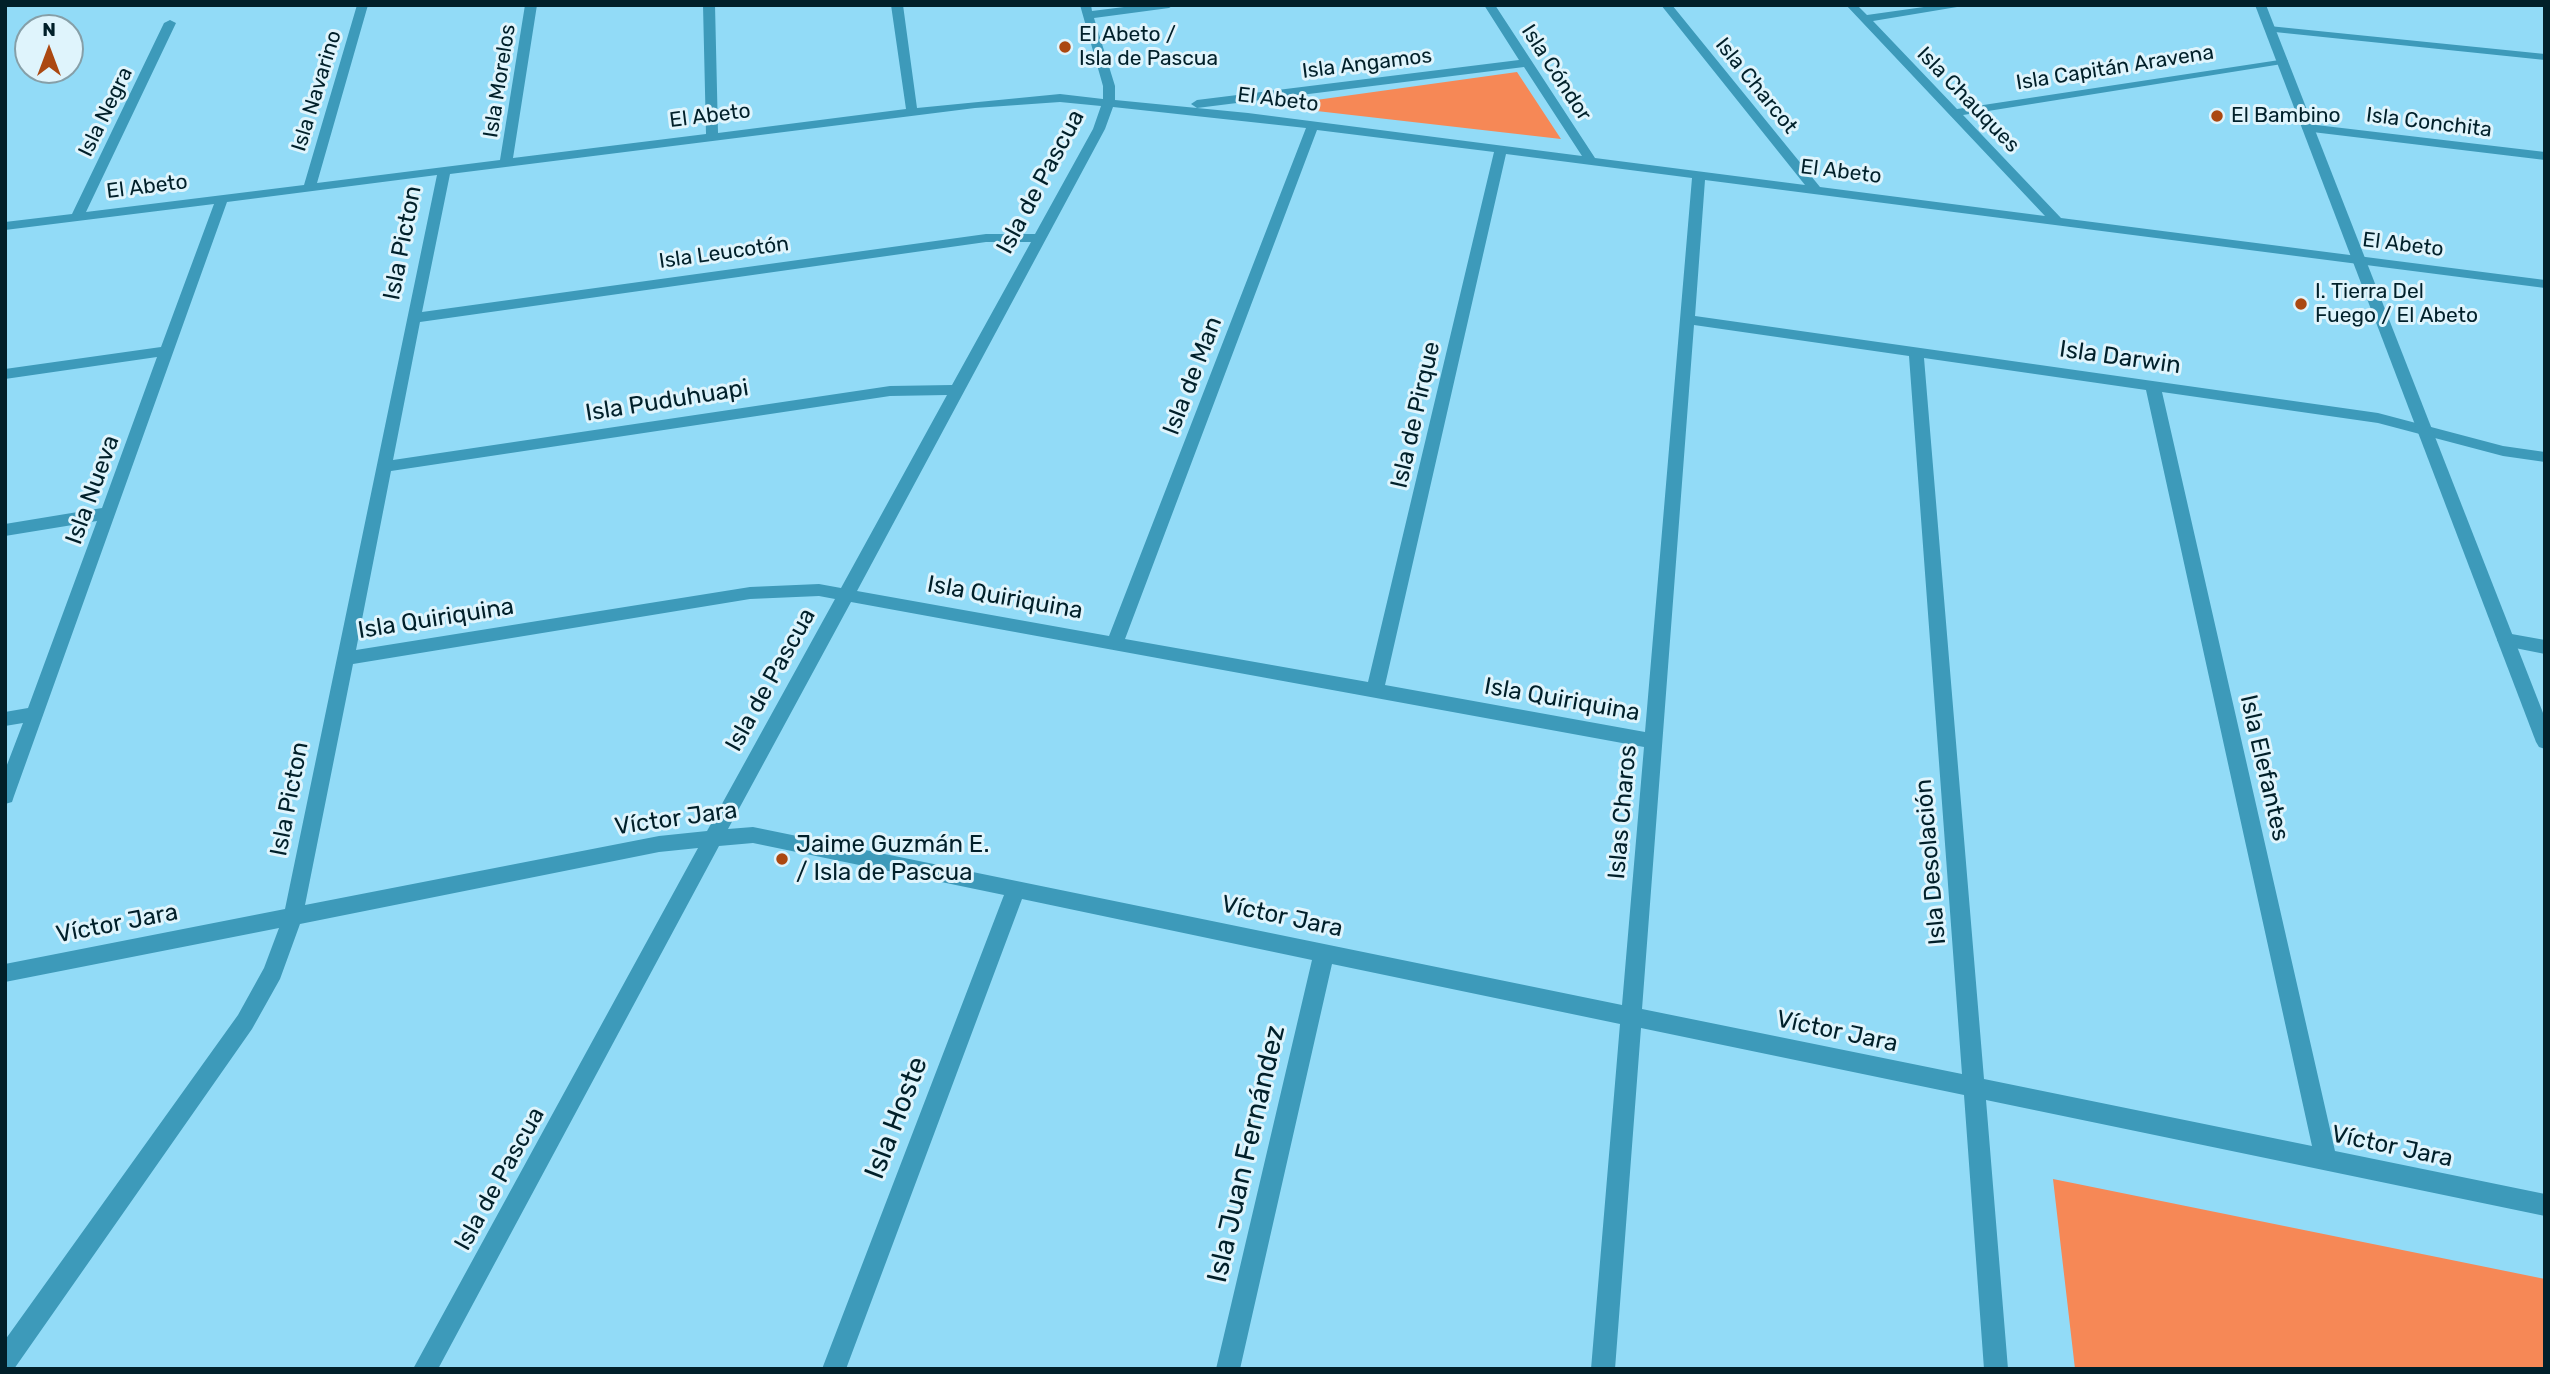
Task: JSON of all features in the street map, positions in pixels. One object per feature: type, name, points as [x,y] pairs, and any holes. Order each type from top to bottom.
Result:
[{"type":"street","name":"Isla Navarino","points":[[309,188],[363,5]]},
{"type":"street","name":"Isla Morelos","points":[[506,163],[531,5]]},
{"type":"street","points":[[709,5],[712,137]]},
{"type":"street","points":[[897,5],[912,112]]},
{"type":"street","points":[[1087,10],[1168,5]]},
{"type":"street","name":"Isla Cóndor","points":[[1489,5],[1591,161]]},
{"type":"street","name":"Isla Charcot","points":[[1666,5],[1816,190]]},
{"type":"street","name":"Isla Chauques","points":[[1852,5],[2057,221]]},
{"type":"street","points":[[1864,19],[1965,5]]},
{"type":"street","points":[[2260,5],[2545,742]]},
{"type":"street","name":"Isla de Pascua","points":[[425,1369],[1099,129],[1109,100],[1106,72],[1087,10]]},
{"type":"street","name":"Isla Negra","points":[[77,217],[170,23]]},
{"type":"street","points":[[2269,29],[2545,57]]},
{"type":"street","name":"Isla Capitán Aravena","points":[[1953,113],[2282,61]]},
{"type":"street","name":"Isla Angamos","points":[[1170,108],[1527,63]]},
{"type":"street","name":"El Abeto","points":[[5,226],[1040,98],[1109,100],[1313,125],[2545,284]]},
{"type":"street","name":"Isla de Man","points":[[1115,643],[1313,125]]},
{"type":"street","name":"Isla Conchita","points":[[2308,128],[2545,156]]},
{"type":"street","name":"Isla de Pirque","points":[[1375,691],[1501,150]]},
{"type":"street","name":"Isla Picton","points":[[5,1361],[245,1022],[273,972],[293,916],[444,171]]},
{"type":"street","name":"Islas Charos","points":[[1603,1369],[1699,175]]},
{"type":"street","name":"Isla Nueva","points":[[5,796],[222,199]]},
{"type":"street","name":"Isla Leucotón","points":[[415,318],[986,238],[1040,238]]},
{"type":"street","name":"Isla Darwin","points":[[1687,319],[2378,418],[2503,451],[2545,457]]},
{"type":"street","points":[[5,374],[168,351]]},
{"type":"street","name":"Isla Desolación","points":[[1916,352],[1996,1369]]},
{"type":"street","name":"Isla Elefantes","points":[[2154,386],[2326,1160]]},
{"type":"street","name":"Isla Puduhuapi","points":[[384,467],[890,391],[957,390]]},
{"type":"street","points":[[5,530],[109,513]]},
{"type":"street","name":"Isla Quiriquina","points":[[345,658],[750,593],[792,589],[846,594],[1653,741]]},
{"type":"street","points":[[2506,640],[2545,647]]},
{"type":"street","points":[[5,719],[35,714]]},
{"type":"street","name":"Víctor Jara","points":[[5,972],[659,845],[753,835],[2545,1205]]},
{"type":"street","name":"Isla Hoste","points":[[834,1369],[1016,888]]},
{"type":"street","name":"Isla Juan Fernández","points":[[1228,1369],[1324,953]]},
{"type":"shaded area","points":[[1517,72],[1561,139],[1273,106]]},
{"type":"shaded area","points":[[2053,1179],[2545,1279],[2545,1369],[2075,1369]]},
{"type":"place","name":"El Abeto / Isla de Pascua","points":[[1065,47]]},
{"type":"place","name":"El Bambino","points":[[2217,116]]},
{"type":"place","name":"I. Tierra Del Fuego / El Abeto","points":[[2301,304]]},
{"type":"place","name":"Jaime Guzmán E. / Isla de Pascua","points":[[782,859]]}]
